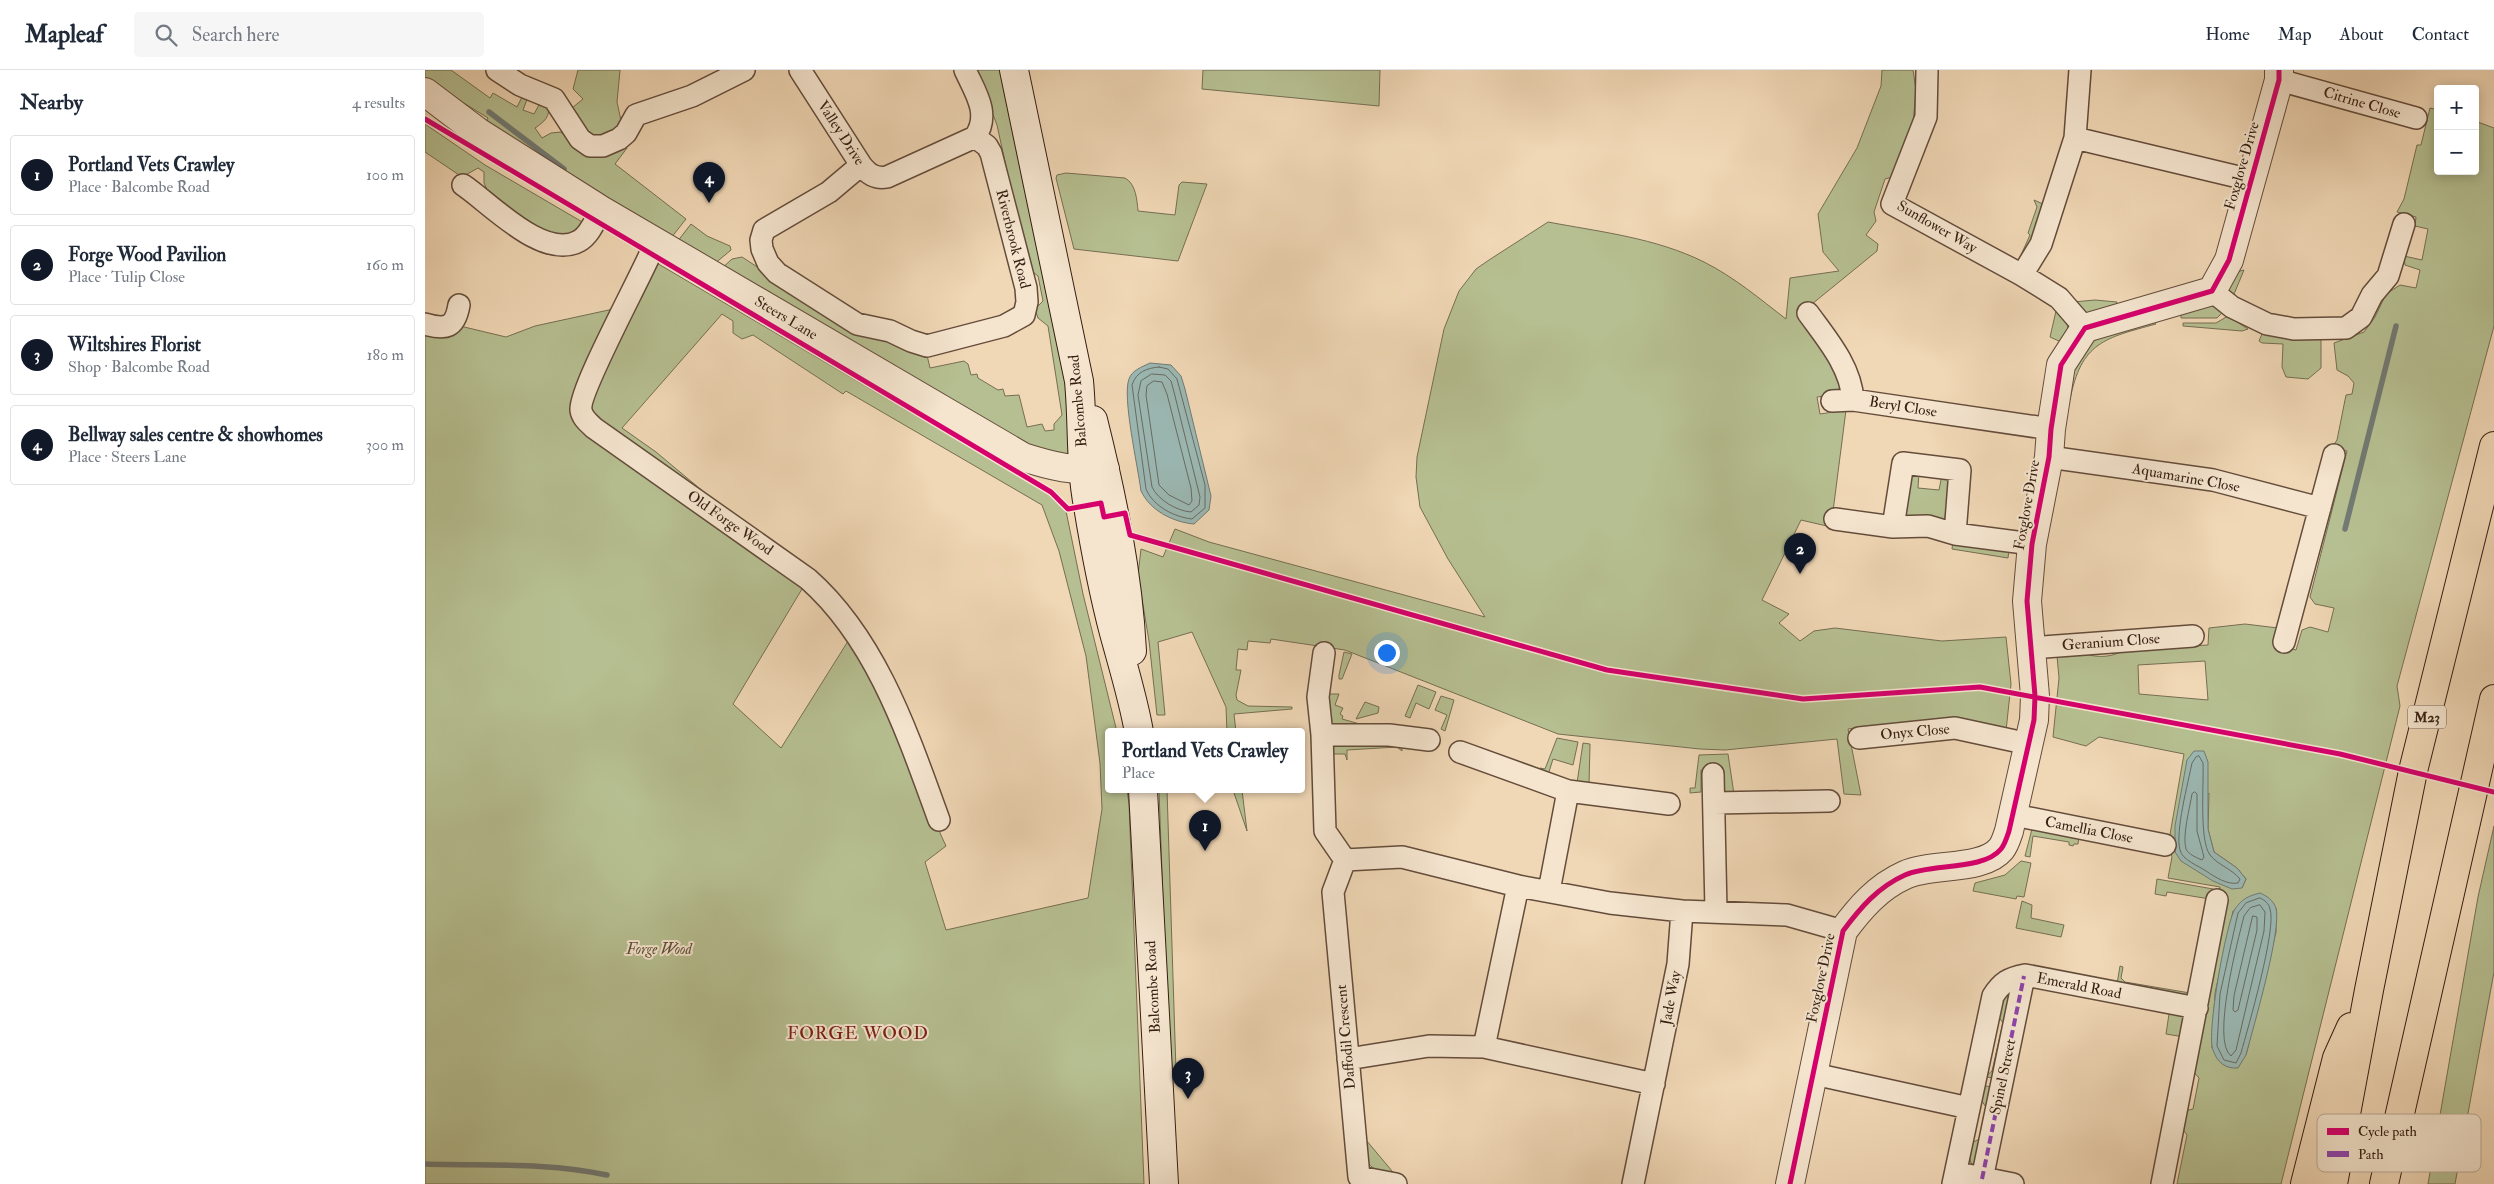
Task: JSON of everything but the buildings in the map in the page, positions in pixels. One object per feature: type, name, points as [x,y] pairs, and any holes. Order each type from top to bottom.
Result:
[{"type":"highway","name":"M23","points":[[2346,1114],[2413,771],[2494,446]]},
{"type":"highway","points":[[2401,1114],[2494,699]]},
{"type":"highway","name":"M23","points":[[2323,1114],[2337,1058],[2369,990]]},
{"type":"highway","name":"M23","points":[[2305,1184],[2317,1137]]},
{"type":"street","points":[[497,70],[520,84],[554,99],[562,108],[580,139],[586,145],[594,147],[610,144],[619,139],[626,133],[634,117],[641,112],[692,96],[744,70]]},
{"type":"street","name":"Valley Drive","points":[[800,70],[861,165],[872,176],[887,177],[975,137]]},
{"type":"street","points":[[965,70],[982,112],[983,123],[975,137]]},
{"type":"street","name":"Balcombe Road","points":[[1014,70],[1079,381],[1083,420],[1095,479],[1105,596],[1135,706],[1138,728]]},
{"type":"street","points":[[2022,275],[2041,244],[2075,138],[2080,70]]},
{"type":"street","name":"Sunflower Way","points":[[1927,71],[1926,117],[1892,204],[2022,275],[2059,298],[2085,328]]},
{"type":"street","name":"Citrine Close","points":[[2279,75],[2416,118]]},
{"type":"street","name":"Foxglove Drive","points":[[2212,291],[2229,260],[2279,75]]},
{"type":"street","name":"Steers Lane","points":[[425,92],[478,132],[601,210],[1023,457],[1062,484],[1095,479]]},
{"type":"street","name":"Steers Lane","points":[[425,109],[478,132]]},
{"type":"street","name":"Riverbrook Road","points":[[861,165],[829,192],[764,230],[761,240],[768,263],[784,279],[857,324],[890,331],[927,346],[1004,326],[1024,315],[1027,302],[1025,280],[991,153],[987,146],[975,137]]},
{"type":"street","points":[[2075,138],[2251,180]]},
{"type":"street","points":[[463,185],[521,230],[552,242],[567,244],[579,241],[587,234],[601,210]]},
{"type":"street","points":[[2085,328],[2212,291],[2231,308],[2267,324],[2294,329],[2346,328],[2361,317],[2372,295],[2393,268],[2404,224]]},
{"type":"street","name":"Old Forge Wood","points":[[656,242],[587,384],[582,401],[583,415],[594,428],[788,564],[832,601],[855,630],[881,678],[917,760],[939,820]]},
{"type":"street","points":[[425,324],[440,327],[449,325],[457,318],[459,305]]},
{"type":"street","name":"Beryl Close","points":[[1808,313],[1842,364],[1850,383],[1853,400],[2051,429]]},
{"type":"street","name":"Foxglove Drive","points":[[1790,1184],[1843,931],[1861,907],[1883,888],[1906,874],[1934,867],[1977,862],[1996,854],[2003,848],[2014,815],[2034,720],[2035,696],[2027,601],[2032,544],[2049,457],[2051,429],[2061,365],[2085,328]]},
{"type":"street","points":[[1832,401],[1853,400]]},
{"type":"street","points":[[2284,642],[2334,455]]},
{"type":"street","name":"Aquamarine Close","points":[[2049,457],[2213,480],[2321,508]]},
{"type":"street","points":[[1893,527],[1903,463],[1960,470],[1955,534]]},
{"type":"street","points":[[1835,519],[1893,527],[1928,526],[1955,534],[2032,544]]},
{"type":"street","name":"Geranium Close","points":[[2030,648],[2193,636]]},
{"type":"street","points":[[1323,653],[1318,697],[1322,735],[1325,830],[1345,860],[1401,857],[1518,886],[1610,903],[1682,911],[1787,915],[1843,931]]},
{"type":"street","name":"Onyx Close","points":[[1859,738],[1955,728],[2029,744]]},
{"type":"street","points":[[1322,735],[1389,735],[1429,740]]},
{"type":"street","points":[[1460,752],[1567,791],[1669,804]]},
{"type":"street","points":[[1713,774],[1716,911]]},
{"type":"street","points":[[1549,892],[1567,791]]},
{"type":"street","name":"Balcombe Road","points":[[1143,793],[1164,1184]]},
{"type":"street","points":[[1714,803],[1829,800]]},
{"type":"street","name":"Camellia Close","points":[[2014,815],[2165,845]]},
{"type":"street","name":"Daffodil Crescent","points":[[1345,860],[1333,892],[1359,1177],[1396,1184]]},
{"type":"street","points":[[1484,1048],[1518,886]]},
{"type":"street","points":[[2162,1184],[2217,900]]},
{"type":"street","name":"Jade Way","points":[[1633,1184],[1678,964],[1682,911]]},
{"type":"street","name":"Emerald Road","points":[[2013,1184],[1955,1177],[1993,996],[2000,984],[2010,978],[2024,976],[2197,1008]]},
{"type":"street","name":"Spinel Street","points":[[1982,1179],[2024,976]]},
{"type":"street","points":[[1348,1059],[1429,1046],[1484,1048],[1654,1084]]},
{"type":"street","points":[[1814,1074],[1969,1108]]},
{"type":"green space","points":[[425,70],[451,70],[490,98],[493,93],[517,107],[522,97],[528,97],[523,110],[534,114],[540,103],[548,105],[549,112],[546,118],[535,128],[542,138],[551,133],[561,132],[582,154],[627,148],[615,164],[686,219],[671,238],[484,125],[488,118],[425,79]]},
{"type":"green space","points":[[578,70],[620,70],[617,102],[622,125],[607,139],[588,134],[572,108],[583,99],[573,89]]},
{"type":"green space","points":[[976,70],[1003,70],[1047,263],[1072,416],[1071,457],[1058,461],[721,269],[732,259],[742,257],[825,311],[926,351],[930,368],[964,361],[968,364],[971,375],[977,374],[978,378],[998,390],[1003,389],[1005,396],[1019,395],[1027,427],[1042,424],[1045,431],[1054,430],[1054,424],[1062,415],[1048,326],[1038,318],[1035,309],[1043,301],[1038,276],[1028,268],[997,125]]},
{"type":"green space","points":[[1203,70],[1380,70],[1379,106],[1202,89]]},
{"type":"green space","points":[[1882,70],[1913,70],[1916,90],[1913,124],[1892,177],[1885,179],[1874,212],[1876,221],[1866,235],[1878,244],[1877,251],[1801,313],[1824,346],[1841,387],[1831,395],[1817,397],[1820,414],[1846,410],[1831,527],[1801,520],[1762,600],[1789,614],[1779,623],[1800,641],[1814,631],[1835,628],[1942,641],[2006,637],[2011,684],[2006,731],[1960,718],[1939,723],[1848,729],[1861,795],[1844,794],[1837,739],[1725,750],[1558,734],[1345,650],[1271,639],[1270,643],[1248,641],[1247,650],[1238,649],[1236,670],[1241,670],[1236,695],[1237,700],[1248,706],[1292,707],[1292,709],[1234,714],[1236,728],[1227,728],[1226,707],[1192,632],[1158,642],[1165,715],[1157,715],[1149,641],[1138,575],[1141,549],[1163,557],[1175,529],[1209,542],[1485,617],[1448,559],[1420,507],[1416,477],[1417,457],[1444,329],[1459,291],[1476,269],[1548,222],[1648,241],[1686,254],[1726,274],[1786,319],[1790,278],[1839,271],[1823,252],[1818,214],[1857,148],[1881,86]]},
{"type":"green space","points":[[2430,108],[2434,109],[2434,175],[2479,175],[2479,122],[2494,128],[2494,326],[2397,686],[2400,706],[2281,1184],[2177,1184],[2187,1135],[2181,1127],[2184,1111],[2193,1109],[2199,1078],[2192,1070],[2220,887],[2168,878],[2172,857],[2168,846],[2184,754],[2099,737],[2086,746],[2053,737],[2059,678],[2057,656],[2078,651],[2089,655],[2108,656],[2125,649],[2208,645],[2209,628],[2245,624],[2278,628],[2274,644],[2296,650],[2302,630],[2310,627],[2328,632],[2334,608],[2315,604],[2310,597],[2347,451],[2327,446],[2333,446],[2337,440],[2346,395],[2352,394],[2354,383],[2348,376],[2337,370],[2334,343],[2364,332],[2375,317],[2386,294],[2400,285],[2416,288],[2420,270],[2405,265],[2404,256],[2422,260],[2428,229],[2415,226],[2416,217],[2397,212],[2404,199],[2417,145],[2421,145]],"holes":[[[2205,661],[2208,700],[2139,694],[2138,665]],[[2209,793],[2208,829],[2214,852],[2237,868],[2246,879],[2242,888],[2175,826]],[[2276,908],[2276,932],[2246,1055],[2212,1048],[2215,993],[2233,911]]]},
{"type":"green space","points":[[425,124],[485,165],[584,223],[574,234],[557,236],[540,231],[488,192],[484,183],[484,172],[478,168],[462,177],[425,152]]},
{"type":"green space","points":[[1066,173],[1125,178],[1134,188],[1138,211],[1175,215],[1179,185],[1182,182],[1207,184],[1178,261],[1074,249],[1056,178],[1057,175]]},
{"type":"green space","points":[[2034,200],[2043,204],[2040,218],[2029,247],[2020,257],[2030,235],[2028,233],[2037,207]]},
{"type":"green space","points":[[691,224],[707,236],[730,246],[731,250],[713,265],[677,242]]},
{"type":"green space","name":"Forge Wood","points":[[655,262],[1049,494],[1066,511],[1083,594],[1116,728],[1105,728],[1105,793],[1127,793],[1129,804],[1144,1184],[425,1184],[425,330],[460,326],[506,337],[535,326],[618,308]],"holes":[[[722,314],[733,321],[733,333],[742,339],[753,335],[843,394],[846,391],[1042,505],[1059,551],[1086,656],[1100,763],[1102,809],[1088,898],[946,930],[925,862],[946,846],[940,833],[940,826],[855,630],[781,748],[733,704],[808,579],[656,452],[622,428]]]},
{"type":"green space","points":[[2244,270],[2232,299],[2227,291],[2236,272]]},
{"type":"green space","points":[[2095,300],[2117,302],[2115,312],[2088,317],[2073,302]]},
{"type":"green space","points":[[2211,304],[2223,312],[2217,318],[2181,318],[2181,312]]},
{"type":"green space","points":[[2056,311],[2065,318],[2068,328],[2067,336],[2061,342],[2050,337]]},
{"type":"green space","points":[[2228,316],[2248,329],[2242,331],[2183,326],[2183,323],[2216,323]]},
{"type":"green space","points":[[2152,319],[2156,324],[2109,339],[2098,346],[2089,354],[2081,366],[2070,400],[2063,396],[2066,381],[2092,342],[2106,334]]},
{"type":"green space","points":[[2262,334],[2321,338],[2321,368],[2308,379],[2286,377],[2282,367],[2283,344],[2262,343],[2259,341]]},
{"type":"green space","points":[[1919,472],[1918,488],[1939,490],[1942,475],[1948,477],[1950,482],[1945,518],[1942,521],[1904,515],[1908,475]]},
{"type":"green space","points":[[1953,541],[2009,549],[2008,558],[1952,549]]},
{"type":"green space","points":[[1344,652],[1352,654],[1342,679],[1339,679],[1339,675]]},
{"type":"green space","points":[[1418,685],[1436,692],[1429,709],[1416,703],[1410,718],[1405,716]]},
{"type":"green space","points":[[1326,694],[1339,694],[1335,705],[1343,708],[1340,714],[1343,716],[1342,719],[1360,724],[1360,727],[1330,727]]},
{"type":"green space","points":[[1441,696],[1454,700],[1445,731],[1441,729],[1447,715],[1435,710]]},
{"type":"green space","points":[[1365,702],[1379,707],[1378,713],[1356,719]]},
{"type":"green space","points":[[1557,738],[1578,742],[1573,765],[1553,759],[1548,775],[1538,773],[1540,768],[1545,769]]},
{"type":"green space","points":[[1391,740],[1402,746],[1402,751],[1397,747],[1347,750],[1347,760],[1345,754],[1332,754],[1333,748],[1336,746]]},
{"type":"green space","points":[[1583,743],[1590,744],[1589,785],[1577,783]]},
{"type":"green space","points":[[1728,754],[1734,794],[1722,795],[1711,771],[1701,770],[1701,792],[1690,793],[1690,788],[1695,788],[1699,755]]},
{"type":"green space","points":[[1159,793],[1167,793],[1176,1071],[1171,1071],[1169,1067]]},
{"type":"green space","points":[[1234,793],[1242,793],[1247,831]]},
{"type":"green space","points":[[2494,826],[2494,972],[2468,1114],[2440,1114],[2478,897]]},
{"type":"green space","points":[[2032,829],[2079,836],[2078,844],[2073,846],[2069,845],[2069,842],[2033,836],[2030,857],[2025,856]]},
{"type":"green space","points":[[2021,861],[2031,863],[2024,897],[2017,896],[2016,899],[1973,891],[1975,883],[2005,875]]},
{"type":"green space","points":[[2157,879],[2213,889],[2210,899],[2167,892],[2166,896],[2155,894]]},
{"type":"green space","points":[[2022,901],[2032,905],[2031,918],[2064,925],[2061,937],[2016,928]]},
{"type":"green space","points":[[2120,966],[2123,967],[2121,978],[2125,982],[2190,993],[2187,997],[2117,984]]},
{"type":"green space","points":[[2015,983],[1996,1078],[1985,1077],[1992,1071],[2003,1023],[1997,1015],[2002,997]]},
{"type":"green space","points":[[2112,1002],[2183,1016],[2186,1020],[2184,1037],[2166,1034],[2169,1014]]},
{"type":"green space","points":[[1985,1086],[1994,1087],[1978,1168],[1971,1163],[1969,1156],[1972,1143],[1979,1139],[1986,1107],[1981,1100]]},
{"type":"green space","points":[[1361,1134],[1397,1177],[1378,1171],[1369,1164]]},
{"type":"green space","points":[[2430,1172],[2457,1172],[2455,1184],[2428,1184]]},
{"type":"water","points":[[1150,363],[1171,365],[1181,376],[1185,389],[1211,496],[1209,510],[1194,524],[1178,521],[1163,514],[1150,504],[1141,491],[1129,416],[1127,388],[1132,373]]},
{"type":"water","points":[[2194,751],[2204,751],[2208,762],[2208,829],[2214,852],[2237,868],[2246,879],[2242,888],[2232,889],[2213,881],[2181,861],[2175,852],[2175,826],[2187,760]]},
{"type":"water","points":[[2260,893],[2265,895],[2276,908],[2275,936],[2266,980],[2246,1055],[2238,1068],[2233,1068],[2222,1064],[2213,1050],[2212,1024],[2218,979],[2231,918],[2235,909],[2246,898]]},
{"type":"waterway","points":[[489,112],[564,169]]},
{"type":"waterway","points":[[2345,529],[2396,326]]},
{"type":"waterway","points":[[425,1164],[539,1166],[607,1175]]},
{"type":"marked path","points":[[1982,1179],[2024,976]]},
{"type":"cycle path","points":[[1790,1184],[1843,931],[1870,899],[1895,880],[1916,871],[1982,861],[1993,856],[2001,849],[2009,831],[2034,720],[2035,696],[2027,601],[2032,544],[2049,457],[2051,429],[2061,365],[2085,328],[2212,291],[2229,260],[2279,80],[2279,70]]},
{"type":"cycle path","points":[[425,119],[1051,492],[1068,509],[1101,503],[1104,517],[1125,513],[1130,535],[1607,670],[1803,699],[1980,687],[2340,754],[2494,792]]},
{"type":"place","name":"Bellway sales centre & showhomes","points":[[709,203]]},
{"type":"place","name":"Forge Wood Pavilion","points":[[1800,574]]},
{"type":"place","name":"Portland Vets Crawley","points":[[1205,851]]},
{"type":"place","name":"Wiltshires Florist","points":[[1188,1099]]},
{"type":"district","name":"FORGE WOOD","points":[[858,1033]]}]
